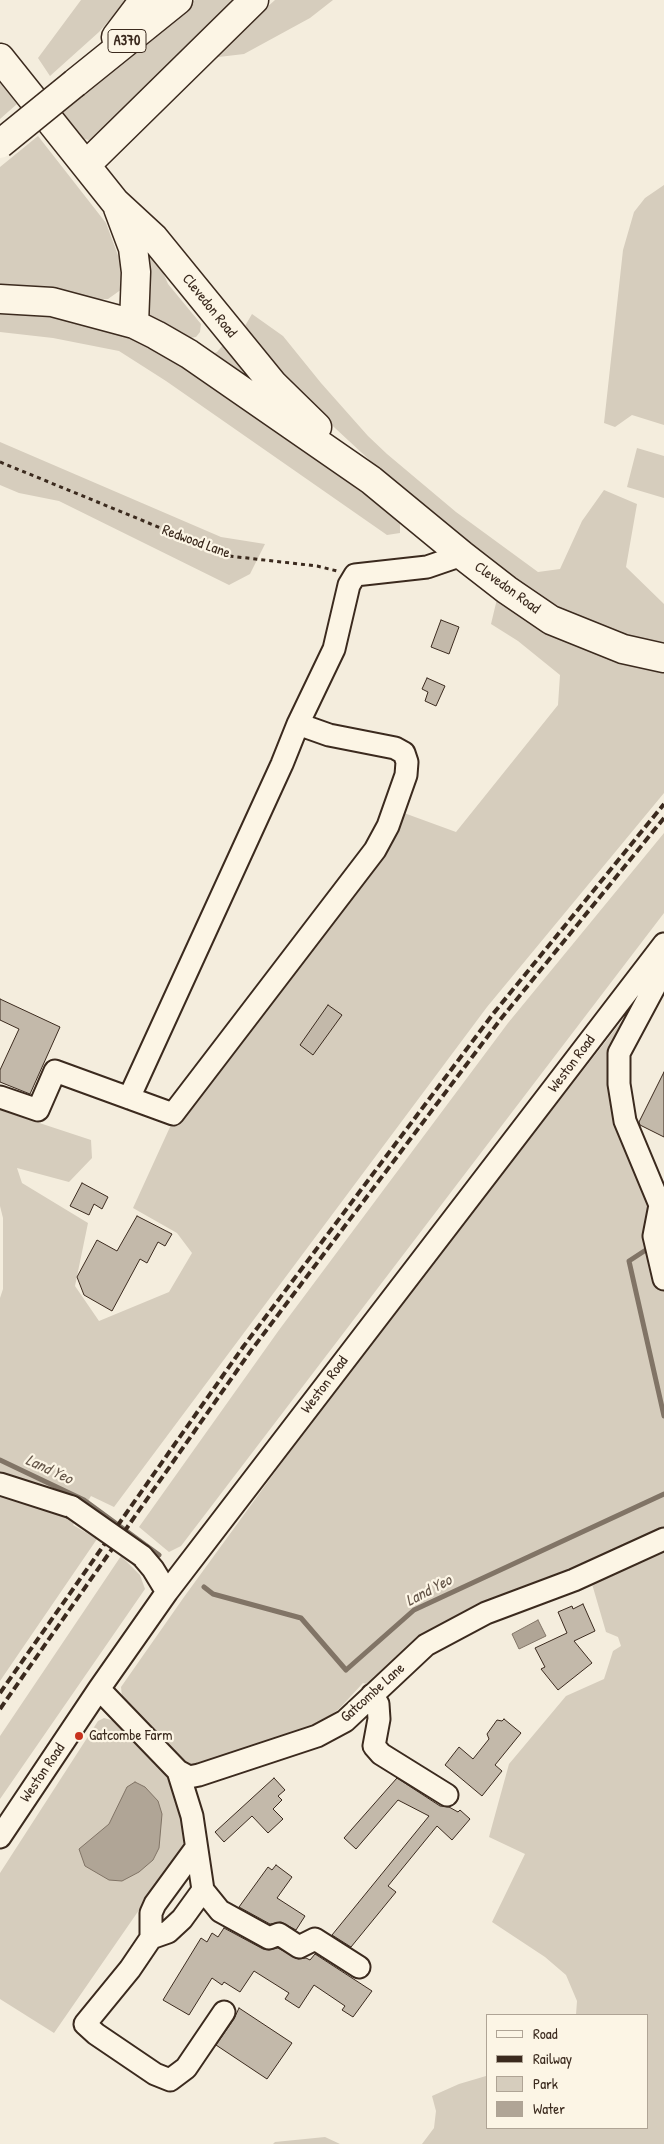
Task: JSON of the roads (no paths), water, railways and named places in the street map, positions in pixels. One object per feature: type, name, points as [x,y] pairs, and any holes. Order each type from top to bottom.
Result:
[{"type":"main road","points":[[75,83],[116,37],[144,0]]},
{"type":"main road","name":"A370","points":[[0,144],[178,0]]},
{"type":"main road","points":[[86,165],[254,0]]},
{"type":"main road","name":"Clevedon Road","points":[[0,58],[115,202],[154,238],[273,384],[371,480]]},
{"type":"main road","name":"Clevedon Road","points":[[115,202],[132,248],[136,272],[134,324],[189,354],[371,480],[462,555],[507,590],[551,620],[623,649],[664,658]]},
{"type":"main road","name":"Clevedon Road","points":[[154,238],[175,282],[211,329],[211,340],[189,354]]},
{"type":"main road","points":[[0,299],[52,302],[134,324]]},
{"type":"street","points":[[129,1098],[282,764],[298,724],[334,649],[349,585],[355,575],[427,567],[462,555]]},
{"type":"street","points":[[0,1097],[38,1110],[55,1071],[173,1114],[375,850],[388,826],[406,775],[404,754],[396,748],[329,735],[298,724]]},
{"type":"street","name":"Weston Road","points":[[0,1837],[99,1689],[167,1592],[664,944]]},
{"type":"street","points":[[664,968],[619,1052],[619,1084],[625,1121],[660,1204],[656,1243],[664,1279]]},
{"type":"street","points":[[0,1484],[72,1507],[142,1556],[153,1569],[167,1592]]},
{"type":"street","name":"Gatcombe Lane","points":[[178,1771],[189,1777],[199,1775],[317,1736],[345,1720],[426,1644],[486,1613],[574,1580],[664,1539]]},
{"type":"street","points":[[99,1689],[178,1771],[192,1816],[203,1890],[220,1911],[269,1938],[279,1934],[299,1947],[315,1939],[359,1967]]},
{"type":"street","points":[[372,1696],[378,1704],[379,1719],[374,1746],[381,1754],[447,1795]]},
{"type":"street","points":[[196,1848],[155,1904],[151,1913],[150,1938],[130,1969],[85,2024],[96,2034],[155,2074],[170,2080],[186,2068],[224,2012]]},
{"type":"street","points":[[150,1938],[168,1932],[182,1919],[203,1890]]},
{"type":"water","points":[[538,1620],[546,1636],[519,1649],[512,1634]]},
{"type":"water","points":[[135,1782],[145,1787],[158,1801],[162,1814],[159,1848],[153,1860],[139,1872],[122,1881],[109,1880],[85,1866],[79,1849],[109,1824],[127,1787]]},
{"type":"waterway","name":"Land Yeo","points":[[652,1246],[629,1261],[664,1416]]},
{"type":"waterway","name":"Land Yeo","points":[[0,1460],[84,1500],[159,1555]]},
{"type":"waterway","name":"Land Yeo","points":[[204,1587],[213,1594],[301,1618],[346,1670],[414,1610],[664,1494]]},
{"type":"railway","points":[[0,1693],[243,1347],[493,1014],[664,804]]},
{"type":"railway","points":[[0,1709],[250,1352],[500,1020],[664,818]]},
{"type":"place","name":"Gatcombe Farm","points":[[79,1736]]}]
